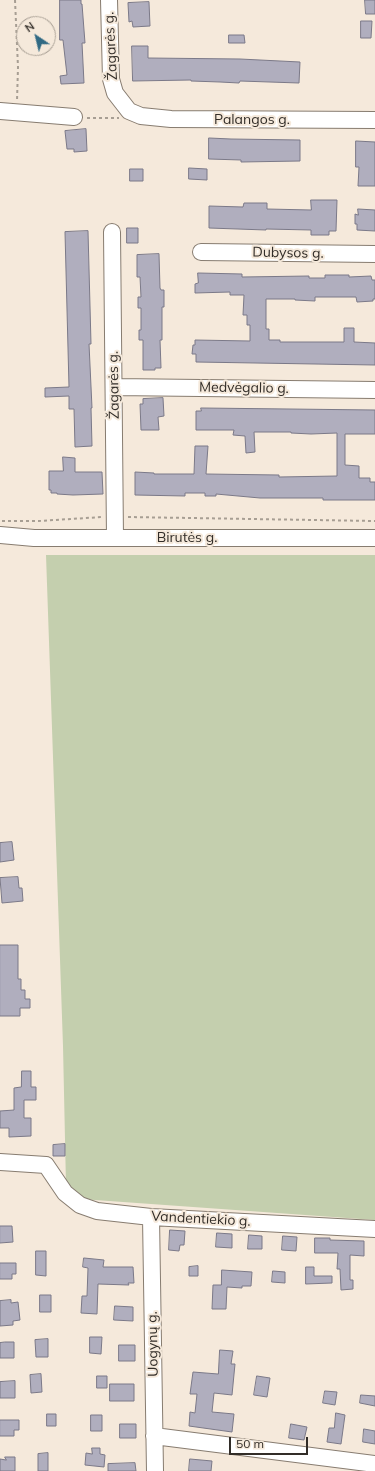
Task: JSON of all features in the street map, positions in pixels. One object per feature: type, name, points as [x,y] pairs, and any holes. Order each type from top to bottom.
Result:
[{"type":"street","name":"Žagarės g.","points":[[109,0],[111,79],[115,93],[130,111]]},
{"type":"street","points":[[8,111],[74,117]]},
{"type":"street","name":"Palangos g.","points":[[130,111],[141,116],[171,119],[375,120]]},
{"type":"street","name":"Žagarės g.","points":[[112,232],[115,538]]},
{"type":"street","name":"Dubysos g.","points":[[201,252],[375,254]]},
{"type":"street","name":"Medvėgalio g.","points":[[114,387],[375,390]]},
{"type":"street","name":"Birutės g.","points":[[0,535],[34,538],[375,538]]},
{"type":"street","name":"Vandentiekio g.","points":[[0,1162],[46,1165],[65,1193],[80,1205],[97,1211],[150,1217],[375,1229]]},
{"type":"street","name":"Uogynų g.","points":[[150,1217],[154,1471]]},
{"type":"street","points":[[154,1436],[375,1464]]},
{"type":"path","points":[[8,111],[18,88],[15,0]]},
{"type":"path","points":[[74,117],[118,119],[130,111]]},
{"type":"path","points":[[0,521],[39,521],[115,516],[375,521]]},
{"type":"green space","points":[[46,555],[375,555],[375,1220],[81,1199],[66,1186],[63,1046]]},
{"type":"building","points":[[60,0],[81,0],[85,43],[82,43],[84,83],[61,84],[60,76],[67,75],[63,40],[60,40]]},
{"type":"building","points":[[365,0],[375,0],[375,14],[366,14]]},
{"type":"building","points":[[149,2],[150,26],[133,27],[132,21],[129,22],[128,3]]},
{"type":"building","points":[[361,21],[372,21],[371,38],[361,38]]},
{"type":"building","points":[[229,35],[244,35],[245,43],[229,43]]},
{"type":"building","points":[[132,46],[148,46],[148,58],[240,59],[300,62],[299,83],[240,81],[239,83],[191,80],[133,81]]},
{"type":"building","points":[[86,129],[87,151],[74,152],[74,149],[67,149],[65,131]]},
{"type":"building","points":[[209,138],[300,140],[300,161],[241,162],[241,160],[209,159]]},
{"type":"building","points":[[356,141],[375,142],[375,186],[358,186],[359,167],[356,167]]},
{"type":"building","points":[[189,168],[207,169],[207,180],[189,179]]},
{"type":"building","points":[[130,169],[143,169],[143,181],[130,181]]},
{"type":"building","points":[[311,200],[337,200],[336,231],[329,231],[329,235],[311,235],[311,230],[209,228],[209,206],[243,207],[244,203],[267,203],[267,209],[311,210]]},
{"type":"building","points":[[358,209],[375,210],[375,231],[357,230],[357,224],[355,224],[355,214],[358,215]]},
{"type":"building","points":[[127,228],[138,228],[138,243],[127,243]]},
{"type":"building","points":[[88,231],[92,446],[75,447],[74,409],[69,409],[69,396],[45,397],[45,388],[69,387],[65,232]]},
{"type":"building","points":[[159,254],[160,288],[161,290],[164,290],[164,307],[162,307],[162,340],[160,340],[161,368],[155,368],[155,370],[143,370],[143,340],[139,340],[139,330],[141,330],[141,308],[138,308],[138,297],[141,297],[140,277],[137,277],[137,255]]},
{"type":"building","points":[[198,273],[242,274],[242,277],[309,276],[309,278],[325,278],[325,275],[349,275],[349,277],[371,276],[372,280],[375,280],[375,299],[373,299],[373,301],[357,302],[356,297],[315,297],[315,301],[266,299],[266,329],[269,329],[269,340],[280,340],[280,342],[344,342],[344,328],[354,328],[354,342],[375,343],[375,365],[196,362],[196,354],[192,354],[195,340],[250,341],[250,325],[247,325],[247,315],[243,315],[244,295],[230,295],[230,292],[195,293],[195,284],[198,283]]},
{"type":"building","points":[[163,398],[164,416],[158,417],[159,430],[141,430],[140,404],[143,404],[143,399]]},
{"type":"building","points":[[201,408],[375,410],[375,434],[345,434],[345,465],[359,466],[359,478],[370,478],[370,482],[375,482],[375,500],[260,498],[216,494],[216,496],[205,496],[205,493],[185,493],[185,496],[135,495],[135,472],[154,474],[194,474],[195,446],[208,446],[206,474],[279,475],[279,477],[337,476],[337,433],[311,434],[291,432],[254,432],[255,452],[246,453],[245,436],[233,435],[234,430],[196,430],[196,411],[201,411]]},
{"type":"building","points":[[63,457],[75,458],[75,472],[102,472],[103,494],[73,495],[51,493],[51,490],[49,490],[49,471],[63,471]]},
{"type":"building","points":[[12,842],[14,860],[0,862],[0,843]]},
{"type":"building","points":[[18,877],[19,888],[22,888],[23,901],[2,903],[0,878]]},
{"type":"building","points":[[0,945],[18,945],[18,979],[21,979],[21,990],[25,990],[25,999],[30,999],[30,1008],[20,1008],[20,1016],[0,1016]]},
{"type":"building","points":[[22,1071],[31,1071],[31,1087],[36,1087],[36,1100],[24,1100],[24,1118],[31,1118],[31,1136],[9,1137],[9,1128],[0,1128],[0,1111],[14,1110],[14,1088],[21,1087]]},
{"type":"building","points":[[65,1144],[65,1156],[53,1156],[53,1145]]},
{"type":"building","points":[[0,1226],[12,1226],[13,1242],[0,1243]]},
{"type":"building","points":[[170,1230],[185,1231],[184,1245],[180,1245],[179,1251],[169,1250]]},
{"type":"building","points":[[217,1233],[232,1234],[232,1248],[216,1247]]},
{"type":"building","points":[[249,1235],[262,1236],[262,1249],[248,1249]]},
{"type":"building","points":[[283,1236],[297,1237],[296,1251],[282,1250]]},
{"type":"building","points":[[315,1238],[364,1241],[364,1256],[350,1255],[350,1280],[353,1280],[353,1289],[341,1290],[340,1269],[337,1269],[338,1253],[315,1253]]},
{"type":"building","points":[[36,1251],[46,1251],[46,1276],[36,1275]]},
{"type":"building","points":[[84,1258],[104,1260],[103,1267],[133,1267],[134,1283],[128,1283],[129,1285],[98,1284],[97,1314],[81,1313],[82,1296],[87,1296],[88,1268],[83,1267]]},
{"type":"building","points":[[0,1263],[16,1263],[16,1274],[12,1274],[12,1279],[0,1279]]},
{"type":"building","points":[[198,1266],[198,1276],[189,1276],[189,1267]]},
{"type":"building","points":[[306,1267],[314,1267],[314,1276],[332,1276],[332,1283],[306,1284]]},
{"type":"building","points":[[222,1270],[252,1272],[251,1286],[242,1286],[242,1288],[227,1287],[226,1309],[212,1309],[213,1285],[221,1285]]},
{"type":"building","points":[[273,1271],[285,1272],[285,1283],[272,1282]]},
{"type":"building","points":[[40,1295],[51,1295],[51,1312],[40,1312]]},
{"type":"building","points":[[11,1300],[11,1303],[18,1302],[20,1320],[13,1321],[13,1325],[0,1326],[0,1301]]},
{"type":"building","points":[[115,1306],[133,1307],[133,1321],[114,1320]]},
{"type":"building","points":[[90,1337],[102,1337],[101,1354],[90,1353]]},
{"type":"building","points":[[48,1339],[48,1357],[36,1357],[35,1340]]},
{"type":"building","points":[[14,1342],[14,1358],[0,1358],[0,1343]]},
{"type":"building","points":[[119,1345],[135,1345],[135,1361],[119,1361]]},
{"type":"building","points":[[220,1350],[233,1351],[231,1364],[235,1364],[232,1395],[214,1393],[212,1412],[234,1414],[232,1432],[189,1426],[190,1412],[195,1413],[197,1394],[190,1394],[193,1372],[218,1374]]},
{"type":"building","points":[[41,1374],[42,1392],[31,1393],[30,1375]]},
{"type":"building","points":[[97,1376],[107,1376],[107,1388],[97,1388]]},
{"type":"building","points":[[257,1376],[270,1378],[267,1397],[254,1395]]},
{"type":"building","points":[[15,1381],[15,1398],[0,1398],[0,1382]]},
{"type":"building","points":[[110,1384],[134,1384],[134,1401],[110,1401]]},
{"type":"building","points":[[325,1391],[337,1392],[335,1405],[323,1403]]},
{"type":"building","points":[[361,1395],[375,1396],[375,1406],[360,1403]]},
{"type":"building","points":[[336,1413],[345,1415],[341,1444],[327,1442],[329,1428],[334,1428]]},
{"type":"building","points":[[47,1414],[56,1414],[56,1426],[47,1426]]},
{"type":"building","points":[[91,1415],[102,1415],[102,1431],[91,1431]]},
{"type":"building","points":[[0,1420],[19,1420],[19,1430],[14,1430],[14,1436],[0,1436]]},
{"type":"building","points":[[120,1424],[136,1424],[136,1438],[120,1438]]},
{"type":"building","points":[[291,1424],[307,1427],[304,1440],[289,1438]]},
{"type":"building","points":[[364,1429],[375,1431],[375,1444],[363,1442]]},
{"type":"building","points":[[92,1448],[100,1448],[100,1454],[105,1455],[104,1467],[85,1465],[86,1453],[92,1454]]},
{"type":"building","points":[[48,1453],[48,1471],[38,1471],[38,1454]]},
{"type":"building","points":[[5,1457],[15,1457],[15,1471],[0,1471],[0,1459],[6,1460]]},
{"type":"building","points":[[190,1459],[212,1461],[211,1471],[189,1471]]},
{"type":"building","points":[[135,1463],[136,1471],[108,1471],[108,1464]]}]
